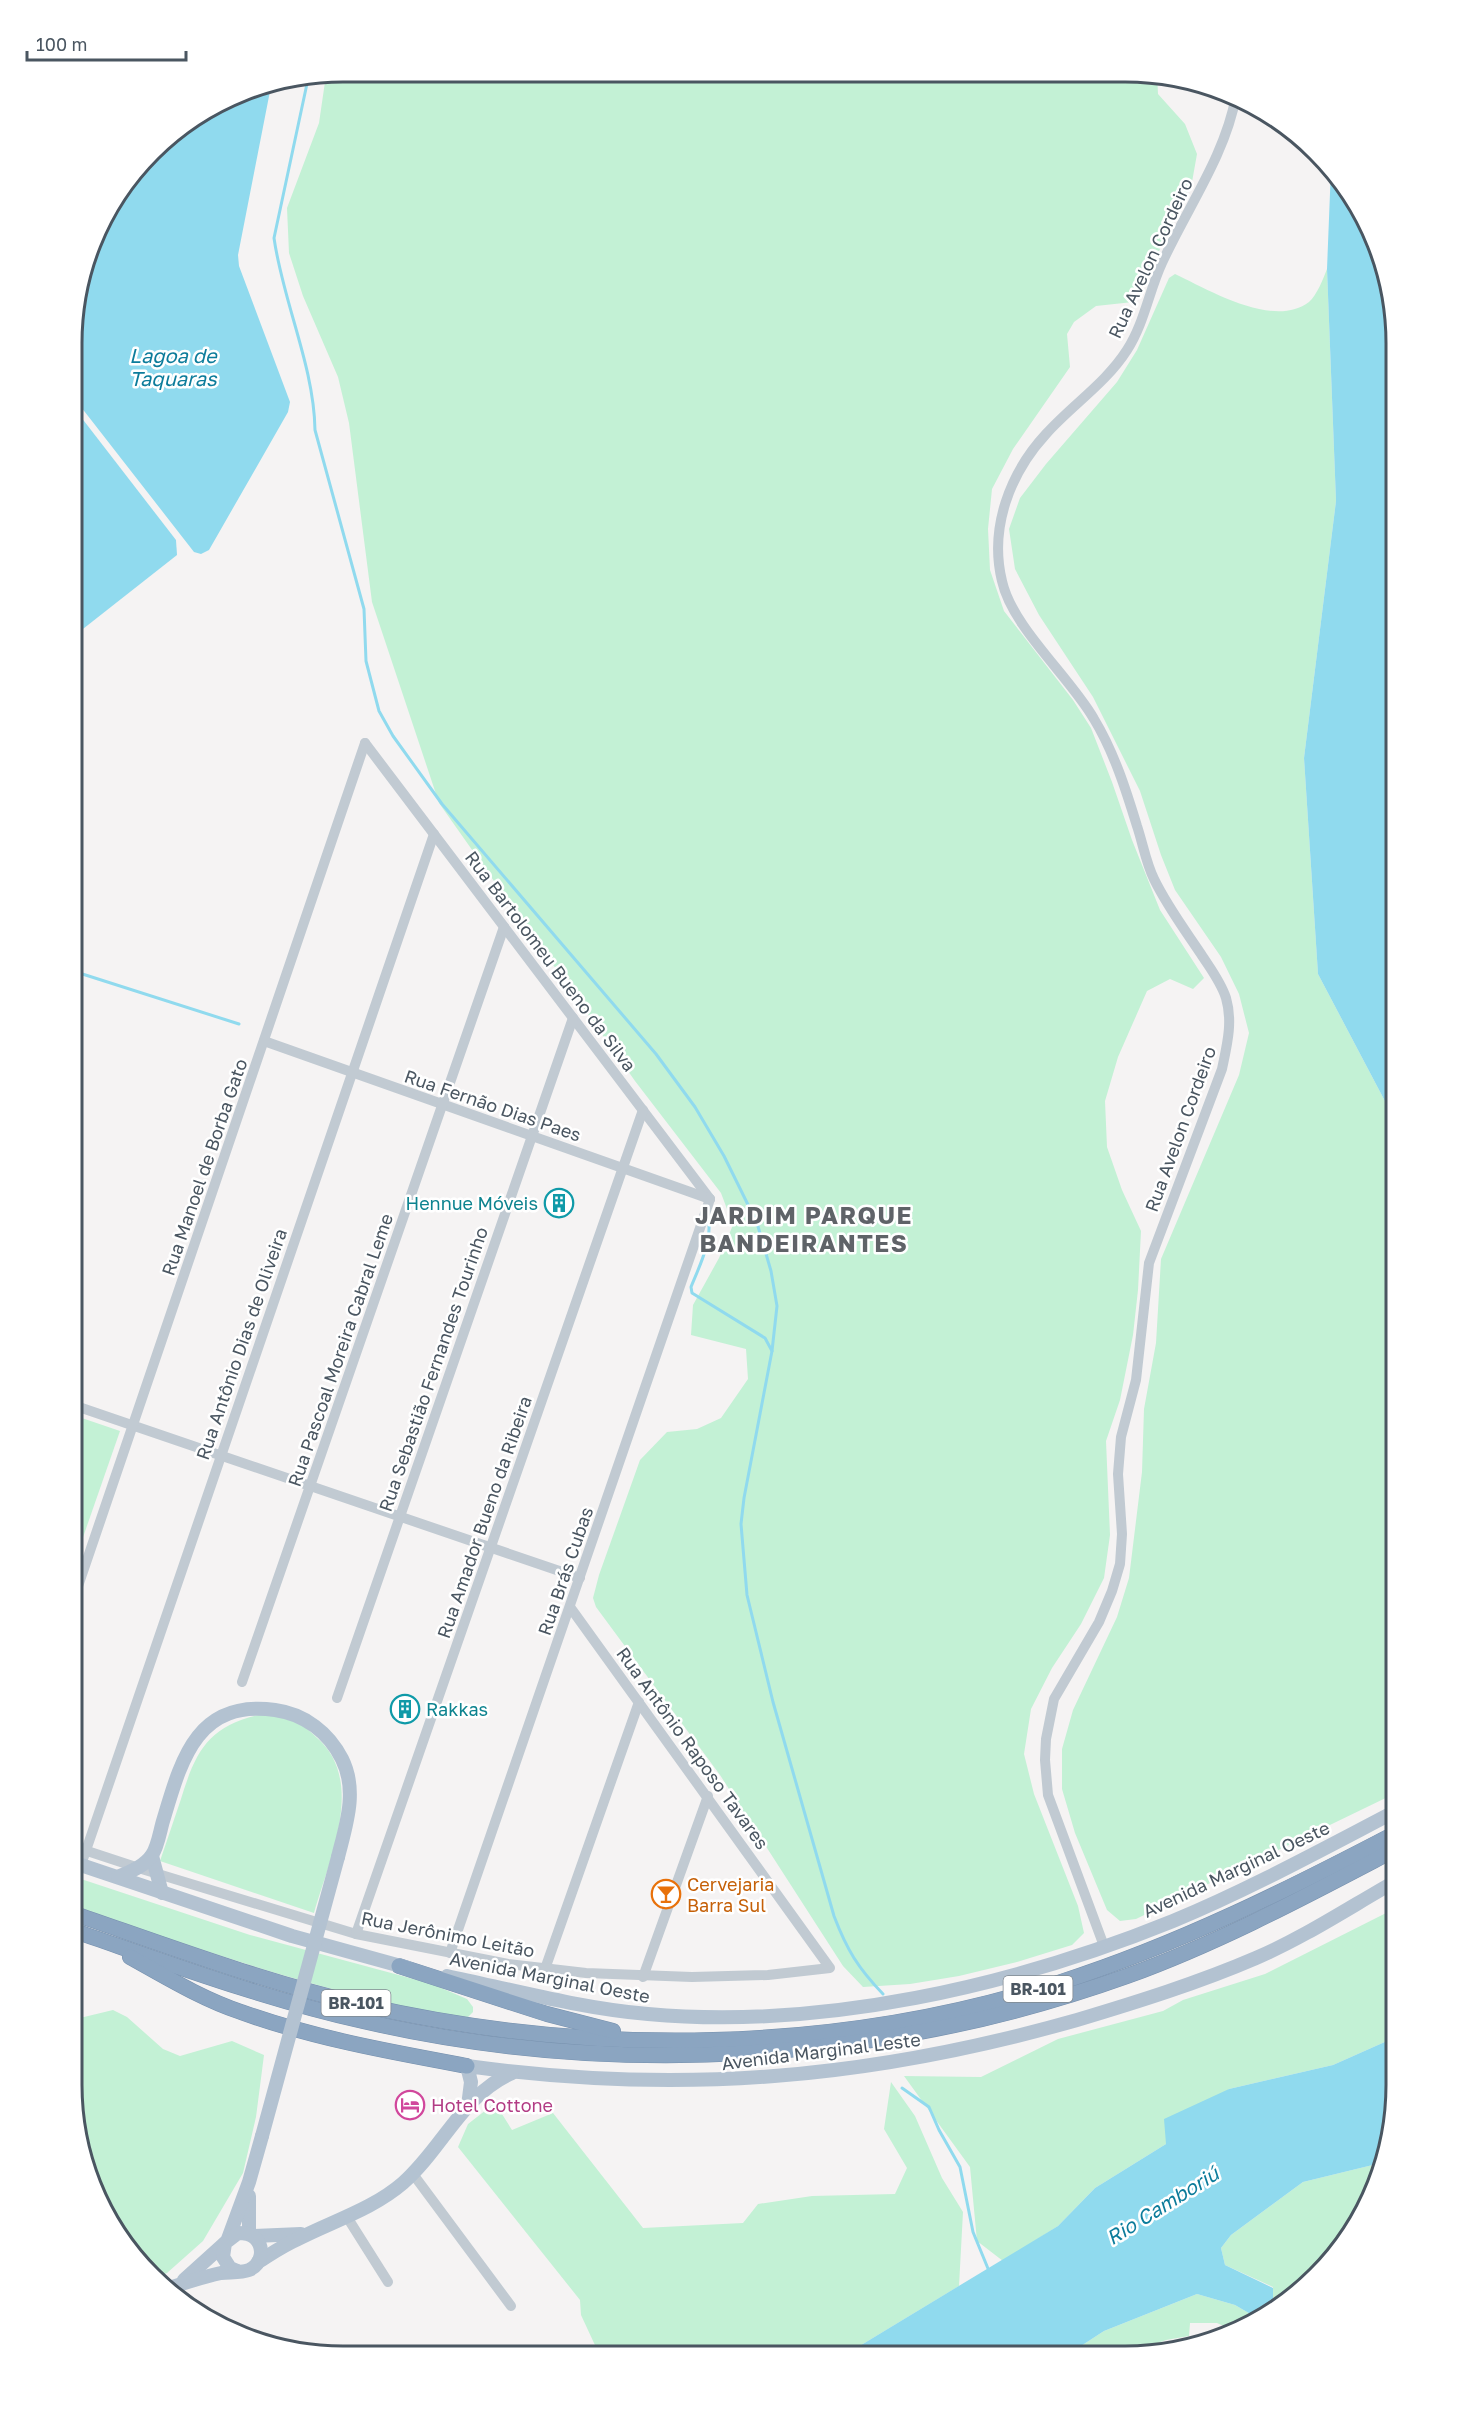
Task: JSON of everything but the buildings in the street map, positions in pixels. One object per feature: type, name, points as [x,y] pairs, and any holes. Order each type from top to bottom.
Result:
[{"type":"highway","name":"BR-101","points":[[82,1916],[289,1986],[390,2011],[512,2031],[651,2040],[733,2038],[818,2032],[912,2019],[1012,1996],[1097,1970],[1188,1936],[1285,1891],[1386,1838]]},
{"type":"highway","name":"BR-101","points":[[82,1933],[310,2007],[361,2021],[445,2037],[527,2048],[624,2055],[753,2052],[841,2044],[919,2032],[1008,2013],[1076,1993],[1164,1962],[1249,1926],[1386,1854]]},
{"type":"highway","points":[[96,1938],[210,2000],[241,2012],[308,2032],[467,2066]]},
{"type":"highway","points":[[399,1966],[571,2022],[651,2040]]},
{"type":"main road","points":[[162,1893],[152,1856],[180,1764],[189,1746],[206,1728],[218,1719],[239,1712],[264,1708],[298,1715],[324,1734],[344,1761],[349,1778],[351,1797],[348,1818],[249,2182],[226,2241],[223,2257],[226,2263],[237,2271]]},
{"type":"main road","name":"Avenida Marginal Oeste","points":[[82,1866],[292,1936],[399,1966],[610,2010],[676,2016],[738,2016],[821,2011],[927,1994],[1007,1976],[1104,1946],[1175,1920],[1251,1886],[1386,1815]]},
{"type":"main road","points":[[118,1877],[138,1868],[152,1856]]},
{"type":"main road","name":"Avenida Marginal Leste","points":[[467,2066],[571,2079],[640,2082],[712,2081],[812,2074],[920,2058],[981,2045],[1140,2000],[1257,1958],[1386,1887]]},
{"type":"main road","points":[[467,2066],[471,2082],[468,2106]]},
{"type":"main road","points":[[176,2286],[249,2270],[288,2244],[347,2217],[393,2191],[413,2174],[468,2106],[492,2084],[512,2073]]},
{"type":"main road","points":[[249,2182],[251,2235],[260,2245],[261,2251],[258,2262]]},
{"type":"main road","points":[[175,2285],[238,2233],[251,2235],[312,2232]]},
{"type":"street","name":"Rua Avelon Cordeiro","points":[[1104,1946],[1048,1795],[1046,1739],[1053,1699],[1099,1622],[1120,1564],[1122,1534],[1118,1474],[1121,1437],[1136,1380],[1149,1263],[1222,1069],[1228,1041],[1229,1015],[1225,995],[1211,969],[1170,908],[1154,878],[1126,789],[1094,719],[1017,615],[1002,584],[997,549],[1005,506],[1012,485],[1029,456],[1046,434],[1112,370],[1128,348],[1161,266],[1220,149],[1234,106]]},
{"type":"street","name":"Rua Bartolomeu Bueno da Silva","points":[[365,743],[710,1199]]},
{"type":"street","name":"Rua Manoel de Borba Gato","points":[[82,1575],[365,743]]},
{"type":"street","name":"Rua Antônio Dias de Oliveira","points":[[82,1845],[92,1835],[434,834]]},
{"type":"street","name":"Rua Pascoal Moreira Cabral Leme","points":[[243,1683],[504,927]]},
{"type":"street","name":"Rua Sebastião Fernandes Tourinho","points":[[337,1698],[573,1018]]},
{"type":"street","name":"Rua Fernão Dias Paes","points":[[264,1041],[710,1199]]},
{"type":"street","name":"Rua Amador Bueno da Ribeira","points":[[356,1934],[643,1110]]},
{"type":"street","name":"Rua Brás Cubas","points":[[450,1953],[710,1199]]},
{"type":"street","points":[[82,1408],[580,1578]]},
{"type":"street","name":"Rua Antônio Raposo Tavares","points":[[570,1607],[830,1968]]},
{"type":"street","points":[[545,1969],[639,1702]]},
{"type":"street","points":[[643,1977],[708,1796]]},
{"type":"street","name":"Rua Jerônimo Leitão","points":[[82,1850],[356,1934],[545,1969],[643,1977],[733,1977],[830,1968]]},
{"type":"street","points":[[413,2174],[511,2306]]},
{"type":"street","points":[[347,2217],[388,2282]]},
{"type":"green space","points":[[343,82],[1126,82],[1158,85],[1158,94],[1185,124],[1197,154],[1192,182],[1151,268],[1133,302],[1096,306],[1074,322],[1067,334],[1070,367],[1013,449],[992,489],[988,529],[990,570],[1004,611],[1073,700],[1091,728],[1160,910],[1204,978],[1193,989],[1170,979],[1147,991],[1118,1057],[1105,1101],[1107,1147],[1122,1190],[1141,1231],[1133,1335],[1120,1400],[1106,1441],[1110,1535],[1104,1578],[1081,1624],[1052,1668],[1031,1709],[1024,1754],[1034,1794],[1078,1906],[1084,1933],[1072,1945],[1017,1962],[959,1976],[910,1984],[863,1987],[843,1966],[720,1775],[596,1607],[593,1598],[599,1575],[640,1460],[667,1432],[697,1429],[721,1418],[748,1379],[746,1349],[691,1335],[693,1305],[719,1258],[733,1225],[721,1193],[635,1081],[439,803],[372,602],[349,423],[338,377],[303,296],[289,253],[287,208],[319,123],[325,83]]},
{"type":"green space","points":[[1327,269],[1336,501],[1304,758],[1318,974],[1386,1103],[1386,1798],[1136,1919],[1120,1921],[1107,1910],[1075,1833],[1062,1789],[1062,1749],[1073,1710],[1117,1617],[1129,1578],[1142,1472],[1144,1409],[1156,1343],[1161,1259],[1239,1075],[1249,1033],[1239,994],[1221,957],[1175,890],[1140,791],[1093,697],[1039,615],[1015,569],[1009,529],[1020,498],[1046,464],[1117,382],[1137,350],[1169,278],[1175,274],[1242,304],[1278,311],[1295,309],[1309,302]]},
{"type":"green space","points":[[82,1418],[120,1431],[82,1540]]},
{"type":"green space","points":[[263,1714],[290,1719],[307,1729],[331,1755],[339,1775],[342,1798],[340,1821],[314,1913],[160,1861],[199,1753],[207,1742],[230,1725]]},
{"type":"green space","points":[[82,1879],[250,1935],[432,1984],[467,1999],[473,2007],[473,2012],[468,2017],[453,2016],[392,2004],[312,1984],[174,1941],[82,1909]]},
{"type":"green space","points":[[1386,1913],[1386,2041],[1333,2065],[1229,2089],[1166,2144],[1095,2188],[1058,2226],[1003,2261],[977,2241],[970,2167],[904,2076],[981,2077],[1058,2039],[1163,2011],[1183,2000],[1265,1974]]},
{"type":"green space","points":[[113,2010],[127,2017],[163,2049],[180,2056],[232,2041],[264,2055],[256,2117],[243,2173],[203,2241],[163,2274],[126,2231],[109,2201],[96,2170],[83,2103],[82,2017]]},
{"type":"green space","points":[[891,2082],[915,2116],[942,2178],[963,2212],[959,2286],[860,2346],[595,2346],[581,2315],[580,2300],[458,2147],[468,2124],[495,2103],[512,2130],[553,2113],[643,2228],[743,2223],[758,2204],[812,2196],[895,2194],[907,2168],[884,2129]]},
{"type":"green space","points":[[1375,2165],[1360,2201],[1343,2231],[1322,2258],[1298,2282],[1273,2301],[1273,2287],[1225,2265],[1221,2248],[1231,2235],[1303,2182]]},
{"type":"green space","points":[[1197,2294],[1235,2305],[1251,2315],[1226,2327],[1217,2323],[1190,2323],[1189,2336],[1154,2345],[1081,2346],[1104,2331]]},
{"type":"water","name":"Lagoa de Taquaras","points":[[270,93],[238,255],[239,266],[290,402],[288,412],[209,550],[201,554],[194,552],[82,408],[82,343],[85,309],[91,276],[102,243],[126,198],[147,171],[171,147],[198,126],[243,102]]},
{"type":"water","points":[[1330,182],[1352,213],[1367,243],[1378,276],[1386,326],[1386,1103],[1318,974],[1304,758],[1336,501],[1327,269]]},
{"type":"water","points":[[82,418],[176,540],[177,555],[82,630]]},
{"type":"water","name":"Rio Camboriú","points":[[1386,2041],[1386,2103],[1375,2165],[1303,2182],[1231,2235],[1221,2248],[1225,2265],[1273,2288],[1273,2301],[1256,2312],[1251,2315],[1235,2305],[1197,2294],[1104,2331],[1081,2346],[860,2346],[1058,2226],[1095,2188],[1166,2144],[1164,2119],[1229,2089],[1333,2065]]},
{"type":"waterway","points":[[307,85],[274,238],[278,262],[304,358],[315,430],[364,609],[366,661],[379,711],[393,736],[442,804],[656,1054],[695,1107],[724,1156],[757,1223],[771,1271],[777,1306],[772,1351],[741,1524],[747,1595],[773,1702],[834,1916],[854,1958],[883,1994]]},
{"type":"waterway","points":[[82,974],[239,1024]]},
{"type":"waterway","points":[[708,1218],[709,1235],[691,1287],[692,1293],[765,1338],[772,1351]]},
{"type":"waterway","points":[[902,2088],[929,2107],[960,2167],[973,2232],[989,2271]]},
{"type":"place","name":"Hennue Móveis","points":[[559,1203]]},
{"type":"place","name":"Rakkas","points":[[405,1709]]},
{"type":"place","name":"Cervejaria Barra Sul","points":[[666,1894]]},
{"type":"place","name":"Hotel Cottone","points":[[410,2105]]},
{"type":"district","name":"JARDIM PARQUE BANDEIRANTES","points":[[804,1228]]}]
